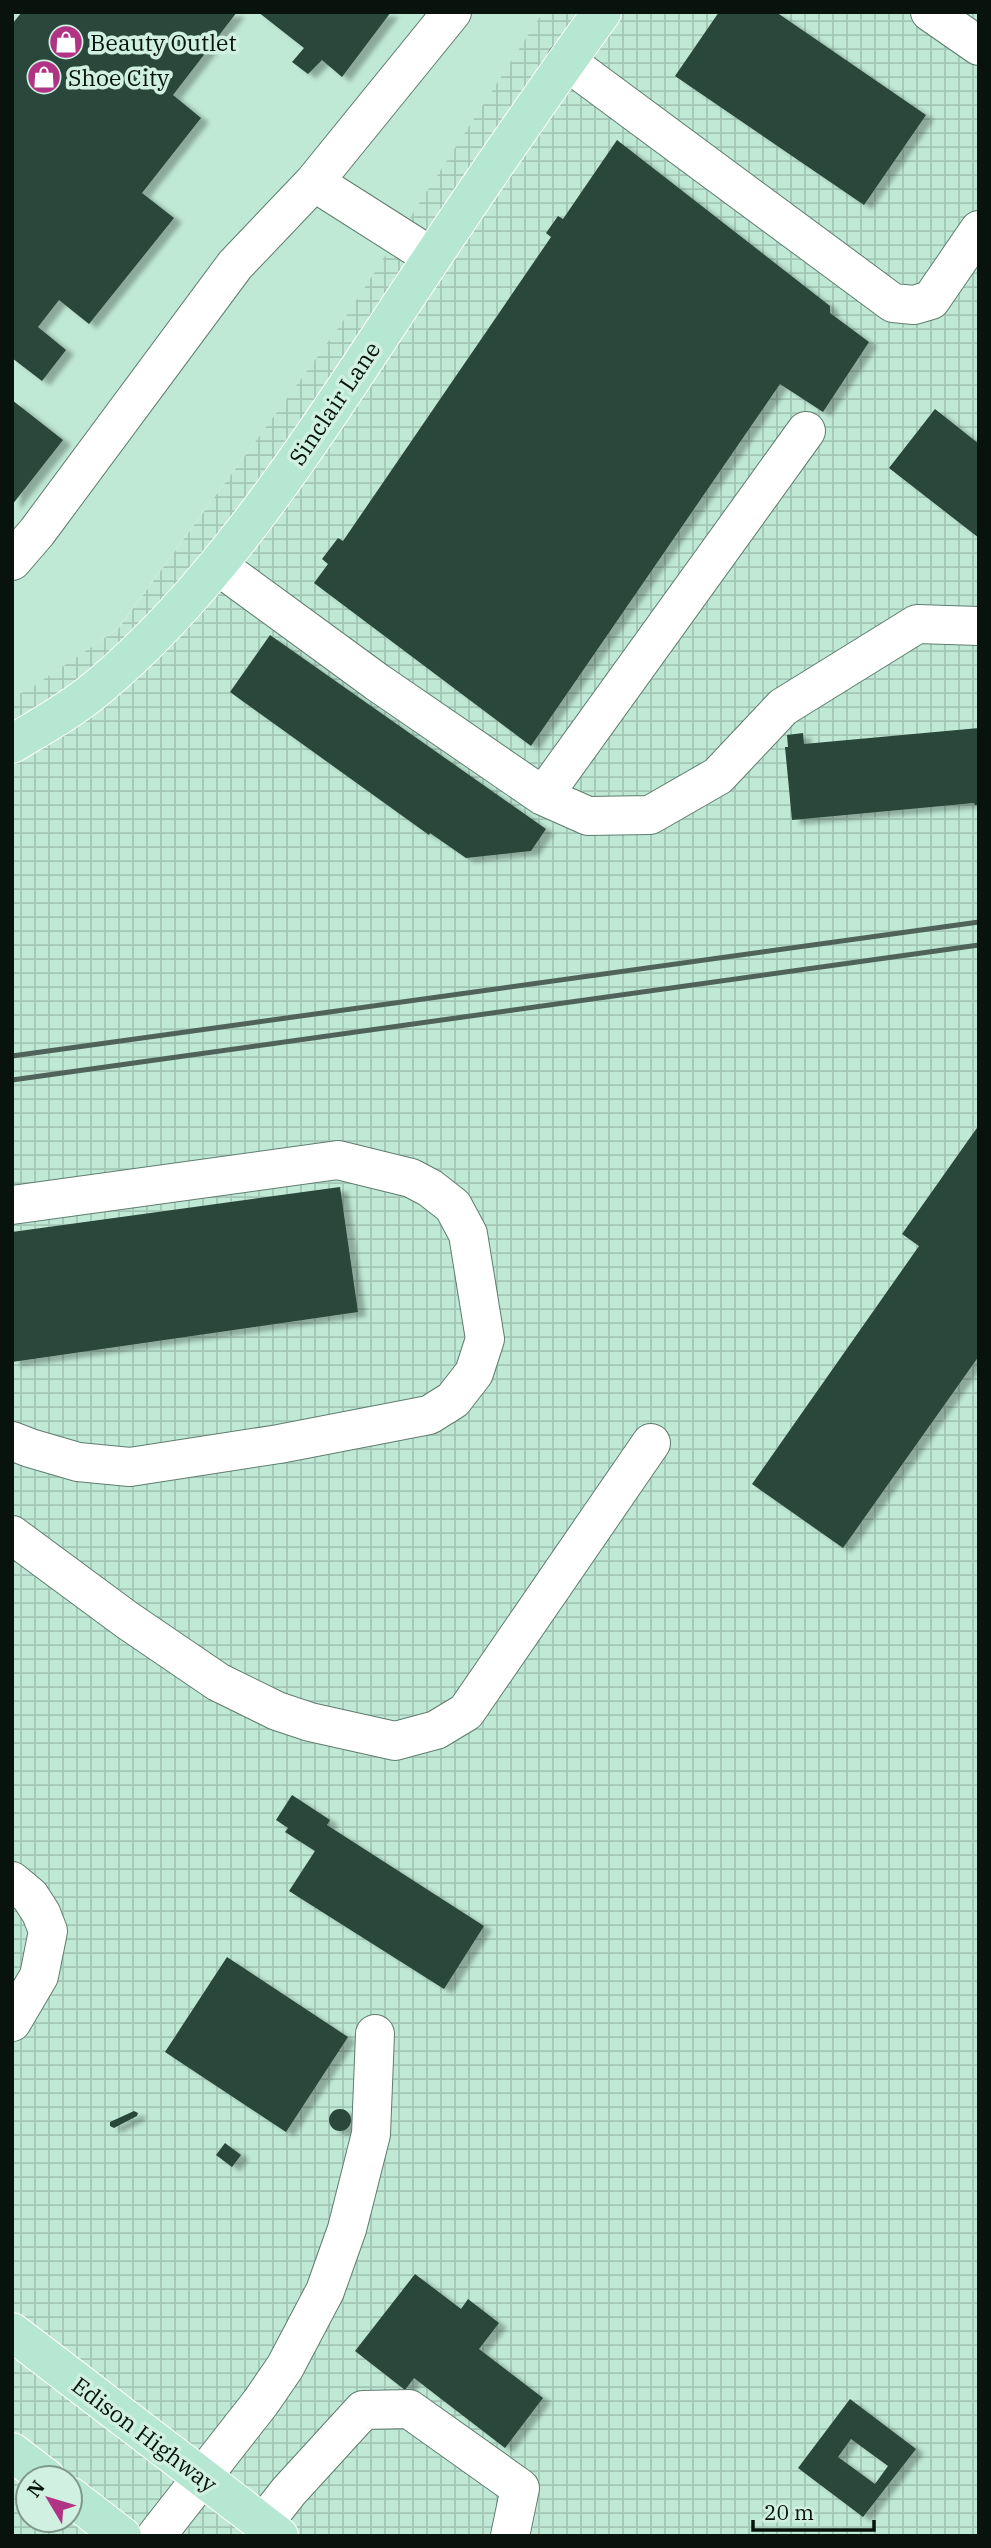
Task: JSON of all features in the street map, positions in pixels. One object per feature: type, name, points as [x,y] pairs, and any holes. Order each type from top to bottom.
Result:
[{"type":"main road","name":"Sinclair Lane","points":[[12,744],[95,691],[148,641],[217,565],[315,435],[515,132],[601,12]]},
{"type":"main road","name":"Edison Highway","points":[[12,2332],[271,2530]]},
{"type":"main road","points":[[12,2452],[28,2464]]},
{"type":"main road","points":[[84,2507],[121,2536]]},
{"type":"lane","points":[[12,561],[37,532],[235,265],[314,182],[452,12]]},
{"type":"lane","points":[[930,12],[979,46]]},
{"type":"lane","points":[[566,61],[893,303],[914,305],[931,300],[979,230]]},
{"type":"lane","points":[[314,182],[432,257]]},
{"type":"lane","points":[[543,796],[806,431]]},
{"type":"lane","points":[[217,565],[377,682],[543,796],[588,816],[650,815],[718,776],[783,707],[918,624],[979,626]]},
{"type":"lane","points":[[12,1205],[338,1160],[384,1170],[411,1178],[430,1188],[453,1206],[467,1234],[485,1339],[474,1373],[453,1400],[429,1415],[279,1444],[130,1467],[78,1462],[12,1441]]},
{"type":"lane","points":[[12,1535],[218,1682],[277,1711],[310,1722],[396,1741],[436,1730],[466,1712],[651,1443]]},
{"type":"lane","points":[[12,1881],[30,1896],[48,1931],[39,1976],[12,2022]]},
{"type":"lane","points":[[156,2536],[261,2402],[285,2367],[325,2291],[347,2229],[371,2134],[375,2034]]},
{"type":"lane","points":[[271,2530],[289,2491],[363,2410],[409,2409],[520,2487],[510,2536]]},
{"type":"shaded area","points":[[12,12],[543,12],[339,327],[117,629],[28,690],[12,697]]},
{"type":"shaded area","points":[[543,12],[979,12],[979,2536],[12,2536],[12,697],[28,690],[118,629],[339,327]]},
{"type":"building","points":[[22,12],[237,12],[173,95],[201,118],[142,193],[174,218],[89,324],[59,300],[38,327],[66,350],[42,381],[12,358],[12,24]]},
{"type":"building","points":[[258,12],[391,12],[342,77],[322,60],[308,74],[292,62],[304,48]]},
{"type":"building","points":[[719,12],[776,12],[926,115],[864,205],[675,76]]},
{"type":"building","points":[[617,140],[830,306],[830,313],[869,342],[823,412],[780,384],[531,746],[314,583],[328,564],[322,559],[338,538],[343,541],[551,237],[546,233],[558,216],[563,219]]},
{"type":"building","points":[[12,400],[63,440],[12,505]]},
{"type":"building","points":[[935,409],[979,444],[979,538],[889,468]]},
{"type":"building","points":[[270,635],[546,829],[531,851],[466,858],[430,833],[429,835],[230,692]]},
{"type":"building","points":[[979,728],[979,805],[974,803],[792,820],[785,747],[788,747],[787,735],[803,733],[804,744]]},
{"type":"building","points":[[979,1125],[979,1356],[843,1548],[752,1484],[919,1246],[902,1234]]},
{"type":"building","points":[[340,1187],[358,1312],[12,1362],[12,1232]]},
{"type":"building","points":[[292,1795],[330,1820],[327,1825],[484,1926],[444,1989],[289,1891],[315,1851],[285,1832],[288,1828],[276,1820]]},
{"type":"building","points":[[227,1957],[348,2037],[286,2132],[165,2052]]},
{"type":"building","points":[[340,2109],[348,2112],[351,2120],[348,2128],[340,2131],[332,2128],[329,2120],[332,2112]]},
{"type":"building","points":[[134,2111],[138,2113],[137,2116],[114,2128],[110,2126],[110,2122]]},
{"type":"building","points":[[225,2143],[241,2155],[232,2167],[216,2155]]},
{"type":"building","points":[[415,2274],[461,2309],[468,2299],[499,2323],[479,2349],[543,2398],[505,2448],[414,2378],[405,2390],[355,2351]]},
{"type":"building","points":[[850,2399],[916,2449],[863,2517],[798,2468]],"holes":[[[851,2439],[888,2466],[875,2484],[838,2457]]]},
{"type":"railway","points":[[12,1056],[979,922]]},
{"type":"railway","points":[[12,1080],[979,945]]},
{"type":"place","name":"Beauty Outlet","points":[[66,42]]},
{"type":"place","name":"Shoe City","points":[[44,77]]}]
